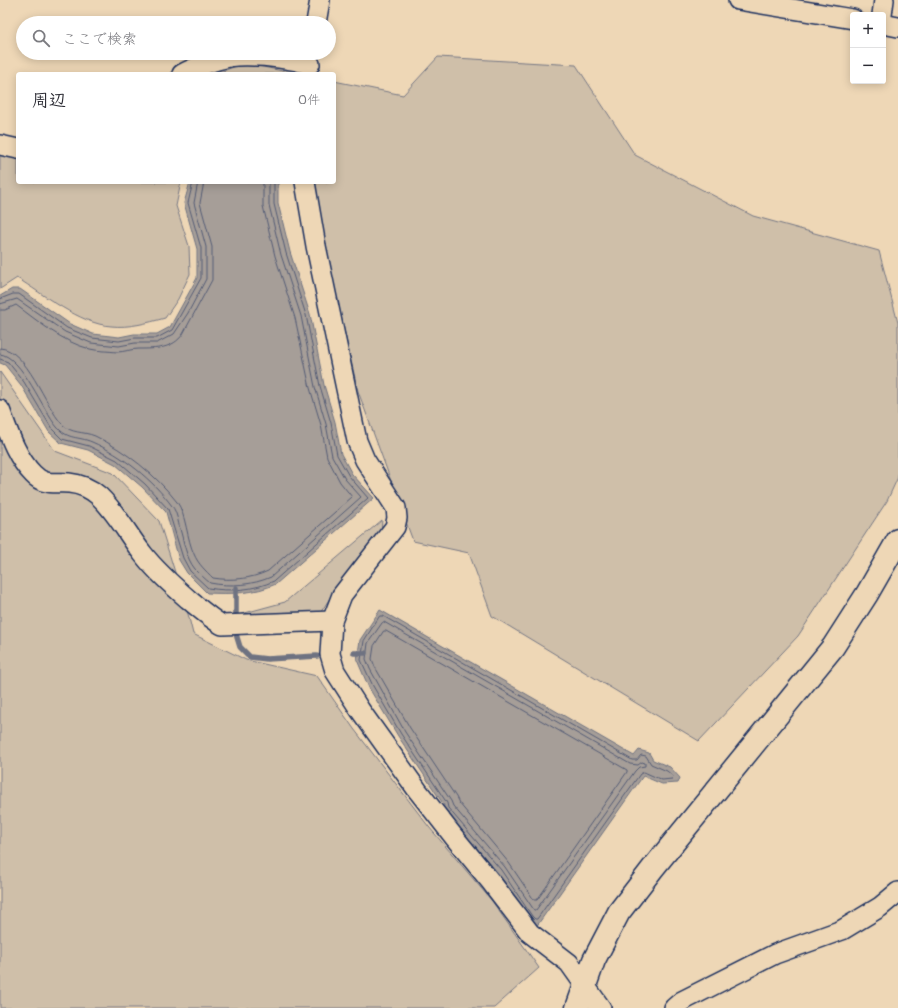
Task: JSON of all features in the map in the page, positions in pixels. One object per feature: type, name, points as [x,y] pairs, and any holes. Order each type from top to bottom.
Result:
[{"type":"street","points":[[317,16],[320,0]]},
{"type":"street","points":[[738,0],[775,3],[850,19]]},
{"type":"street","points":[[882,12],[884,0]]},
{"type":"street","points":[[886,25],[898,27]]},
{"type":"street","points":[[186,72],[196,67],[221,60]]},
{"type":"street","points":[[295,60],[310,64]]},
{"type":"street","points":[[0,145],[16,149]]},
{"type":"street","points":[[305,184],[316,246],[357,441],[365,460],[396,508],[397,518],[395,527],[342,595],[332,621],[330,654],[335,671],[360,710],[422,796],[454,837],[530,933],[569,963],[601,1008]]},
{"type":"street","points":[[0,410],[11,439],[25,465],[34,475],[44,482],[71,483],[85,487],[98,495],[114,513],[143,555],[165,579],[212,619],[222,625],[332,621]]},
{"type":"street","points":[[577,1008],[594,960],[619,912],[833,647],[867,594],[898,540]]},
{"type":"street","points":[[674,1008],[682,1000],[775,954],[842,930],[880,907],[898,892]]},
{"type":"shaded area","points":[[438,57],[576,65],[635,155],[753,216],[879,251],[898,323],[898,477],[887,501],[798,636],[699,741],[492,616],[469,553],[413,541],[358,391],[328,260],[315,184],[336,184],[336,81],[403,95]]},
{"type":"shaded area","points":[[244,63],[287,72],[220,72]]},
{"type":"shaded area","points":[[0,149],[16,153],[16,184],[181,184],[176,206],[189,246],[190,274],[178,299],[165,318],[131,326],[111,326],[99,324],[74,314],[17,278],[0,289]]},
{"type":"shaded area","points":[[0,372],[55,451],[113,473],[159,521],[193,634],[246,660],[317,676],[354,729],[429,827],[492,901],[539,968],[494,1008],[0,1008]]},
{"type":"shaded area","points":[[382,520],[381,533],[365,556],[330,598],[317,618],[241,620],[241,614],[285,602]]},
{"type":"water","points":[[189,184],[278,184],[278,203],[290,252],[310,314],[324,385],[335,422],[341,454],[352,474],[374,498],[276,584],[251,592],[207,593],[187,573],[179,560],[166,512],[142,487],[115,464],[88,450],[61,443],[49,432],[21,385],[5,365],[0,363],[0,296],[12,289],[20,289],[70,324],[93,334],[119,337],[134,334],[157,334],[170,327],[197,278],[197,249],[184,203]]},
{"type":"water","points":[[380,610],[634,756],[639,750],[649,753],[653,760],[670,767],[680,778],[678,783],[662,784],[643,776],[536,927],[498,873],[443,809],[444,805],[398,736],[369,688],[357,660],[360,640]]},
{"type":"waterway","points":[[236,588],[236,634],[240,647],[250,657],[267,659],[317,656]]},
{"type":"waterway","points":[[354,653],[365,653]]}]
